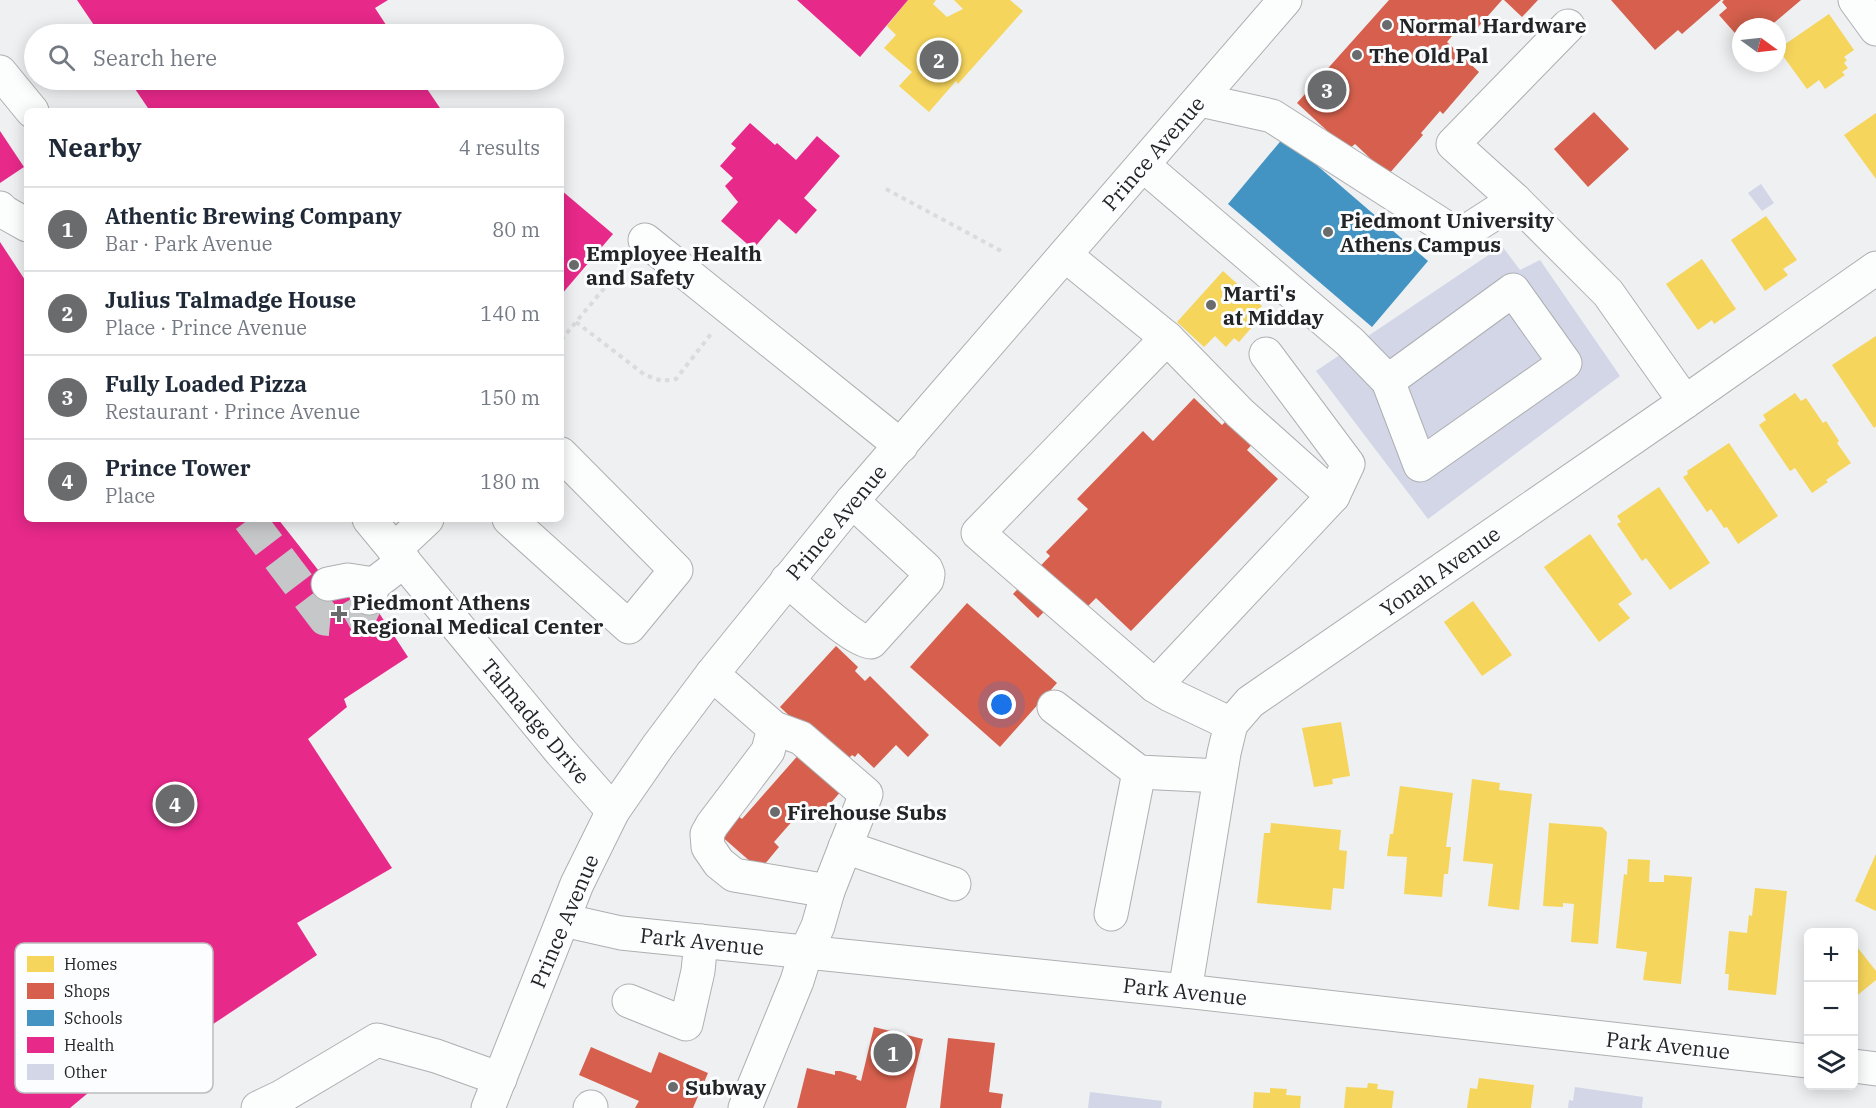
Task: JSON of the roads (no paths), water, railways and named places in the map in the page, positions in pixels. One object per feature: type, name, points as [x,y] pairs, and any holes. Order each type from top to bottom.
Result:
[{"type":"street","name":"Prince Avenue","points":[[494,1094],[581,875],[613,811],[658,746],[712,674],[852,501],[1285,0]]},
{"type":"street","points":[[1855,0],[1876,29]]},
{"type":"street","points":[[1568,26],[1453,144],[1515,200],[1608,293],[1686,402]]},
{"type":"street","points":[[0,72],[30,108]]},
{"type":"street","points":[[1200,100],[1272,116],[1459,236],[1515,200]]},
{"type":"street","points":[[1143,165],[1350,342],[1388,381],[1420,465],[1564,363],[1513,290],[1388,381]]},
{"type":"street","points":[[0,208],[24,223]]},
{"type":"street","points":[[645,240],[901,446]]},
{"type":"street","points":[[1065,255],[1167,338],[1240,413],[1333,496]]},
{"type":"street","name":"Yonah Avenue","points":[[1185,991],[1220,776],[1231,724],[1250,702],[1686,402],[1876,268]]},
{"type":"street","points":[[1167,338],[978,533],[1155,686],[1231,724]]},
{"type":"street","points":[[1155,686],[1333,496],[1348,464],[1266,354]]},
{"type":"street","points":[[512,522],[629,627],[676,570],[564,457]]},
{"type":"street","points":[[787,580],[864,642],[871,642],[927,580],[926,569],[852,501]]},
{"type":"street","name":"Talmadge Drive","points":[[371,522],[561,752],[613,811]]},
{"type":"street","points":[[328,584],[348,580],[372,591],[425,522]]},
{"type":"street","points":[[712,674],[774,728],[801,738],[866,794],[828,891],[819,926],[806,952],[797,981],[745,1108]]},
{"type":"street","points":[[1054,707],[1139,772],[1220,776]]},
{"type":"street","points":[[774,728],[768,751],[707,834],[708,847],[719,863],[734,875],[828,891]]},
{"type":"street","points":[[1111,914],[1139,772]]},
{"type":"street","points":[[846,847],[954,885]]},
{"type":"street","name":"Park Avenue","points":[[562,920],[621,933],[1185,991],[1804,1060]]},
{"type":"street","points":[[629,1001],[686,1024],[698,971],[701,941]]},
{"type":"street","points":[[258,1108],[281,1097],[377,1040],[436,1056],[494,1094]]},
{"type":"street","points":[[1858,1067],[1876,1069]]},
{"type":"tunnel","points":[[251,522],[325,619],[346,621],[362,612],[369,598]]},
{"type":"place","name":"Normal Hardware","points":[[1387,25]]},
{"type":"place","name":"The Old Pal","points":[[1357,55]]},
{"type":"place","name":"Julius Talmadge House","points":[[939,60]]},
{"type":"place","name":"Fully Loaded Pizza","points":[[1327,90]]},
{"type":"place","name":"Piedmont University Athens Campus","points":[[1328,232]]},
{"type":"place","name":"Employee Health and Safety","points":[[574,265]]},
{"type":"place","name":"Marti's at Midday","points":[[1211,305]]},
{"type":"place","name":"Piedmont Athens Regional Medical Center","points":[[339,614]]},
{"type":"place","name":"Prince Tower","points":[[175,804]]},
{"type":"place","name":"Firehouse Subs","points":[[775,812]]},
{"type":"place","name":"Athentic Brewing Company","points":[[893,1053]]},
{"type":"place","name":"Subway","points":[[673,1087]]}]
